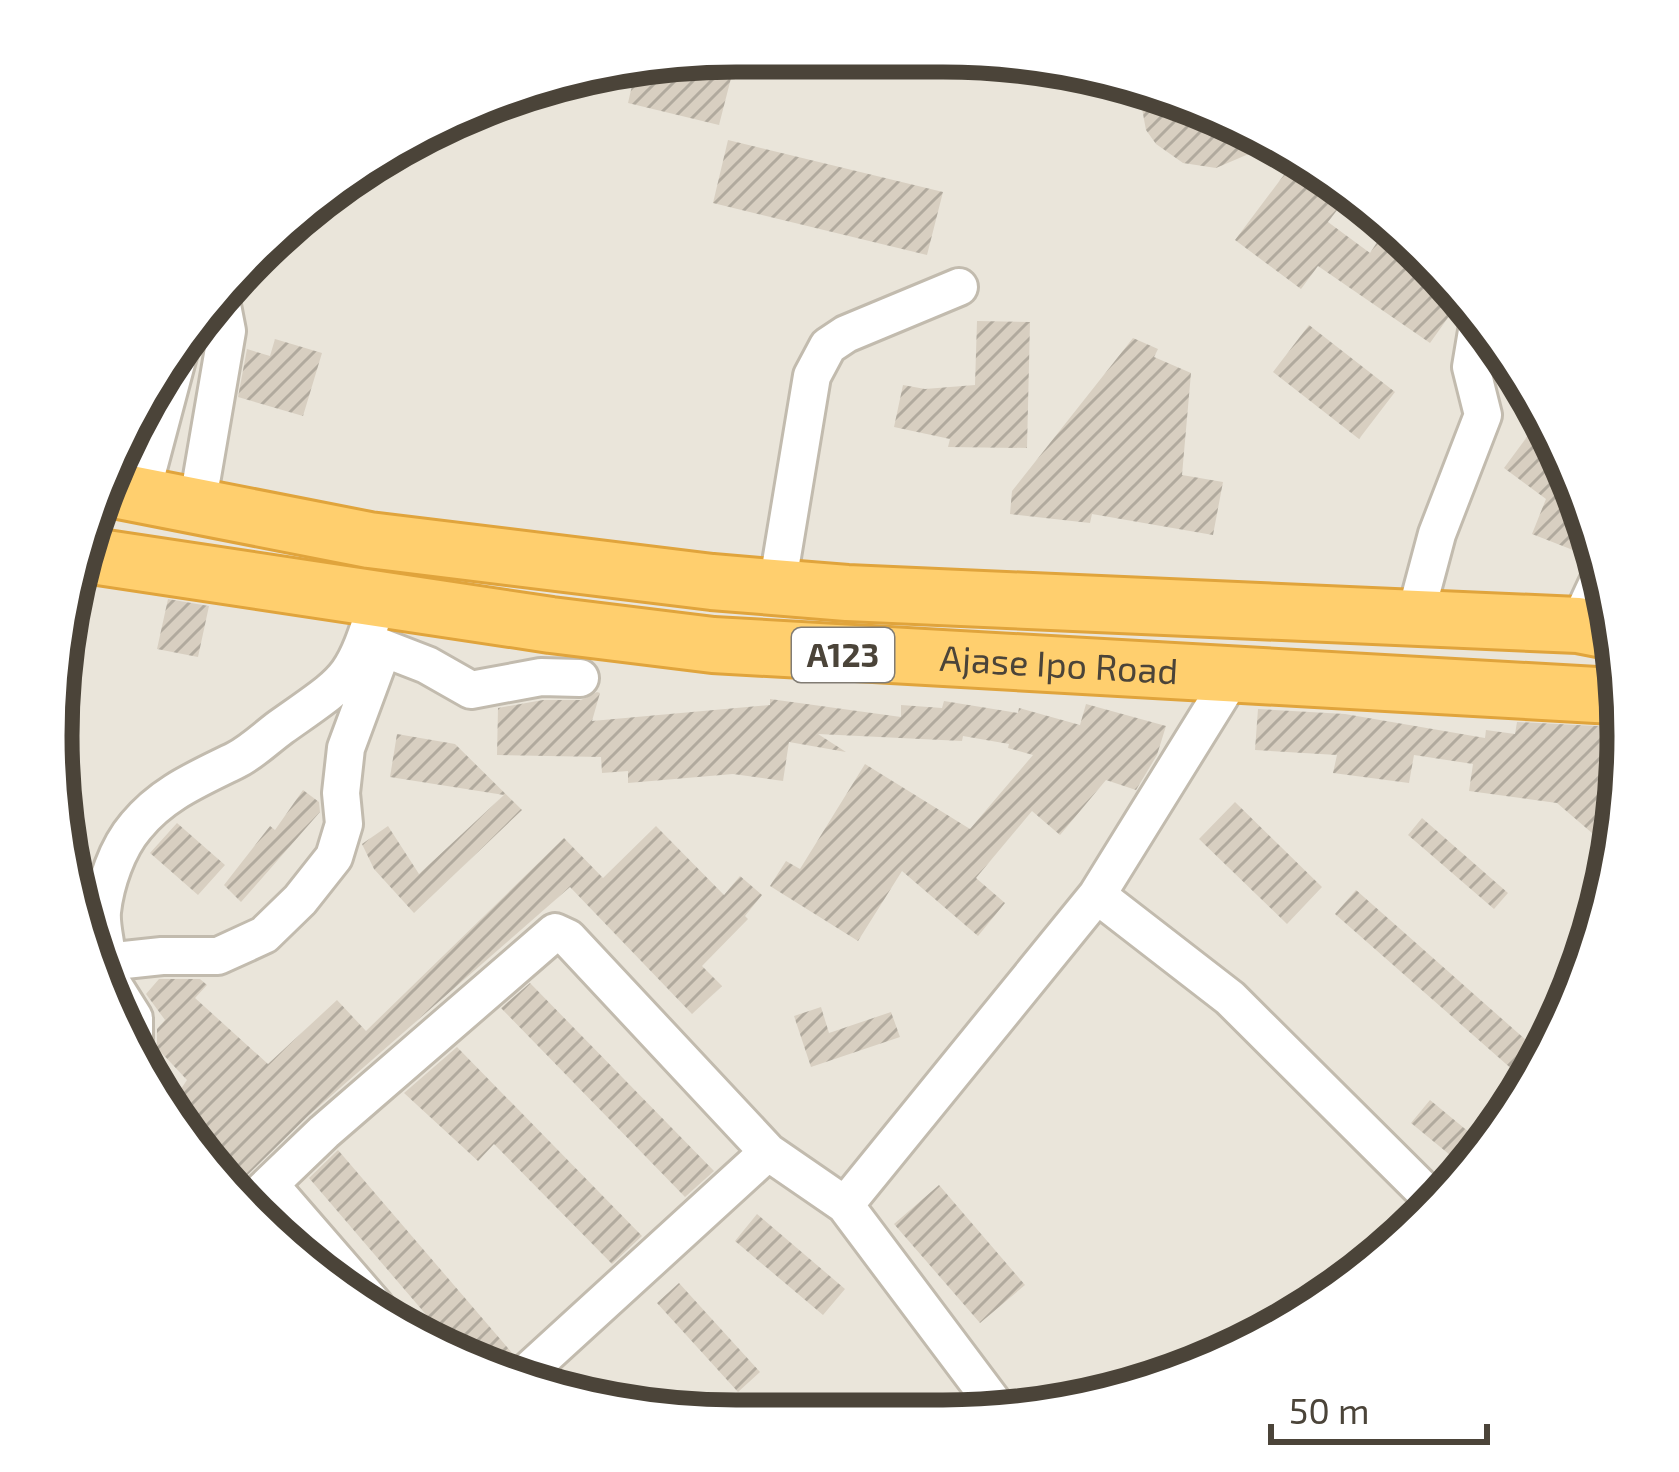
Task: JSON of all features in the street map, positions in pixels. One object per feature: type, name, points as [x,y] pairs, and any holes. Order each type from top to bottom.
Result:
[{"type":"highway","name":"Ajase Ipo Road","points":[[120,491],[369,540],[769,587],[1594,628]]},
{"type":"highway","name":"Ajase Ipo Road","points":[[97,559],[375,630],[551,625],[756,649],[1606,696]]},
{"type":"highway","points":[[756,649],[769,587]]},
{"type":"street","points":[[769,587],[812,376],[828,346],[959,287]]},
{"type":"street","points":[[197,506],[227,331],[224,314]]},
{"type":"street","points":[[1414,620],[1437,534],[1484,416],[1471,367],[1476,340]]},
{"type":"street","points":[[120,491],[137,450]]},
{"type":"street","points":[[375,630],[471,690],[542,677],[580,678]]},
{"type":"street","points":[[103,936],[102,914],[112,868],[132,830],[160,801],[195,778],[241,758],[321,702],[345,681],[375,630]]},
{"type":"street","points":[[115,971],[163,956],[218,956],[264,935],[334,857],[344,824],[341,794],[346,748],[375,630]]},
{"type":"street","points":[[845,1205],[1097,895],[1234,674]]},
{"type":"street","points":[[1097,895],[1230,998],[1425,1192]]},
{"type":"street","points":[[314,1248],[259,1196],[324,1132],[555,932],[568,938],[768,1152],[845,1205],[990,1399]]},
{"type":"street","points":[[532,1368],[768,1152]]},
{"type":"shaded area","points":[[943,72],[1030,78],[1156,107],[1237,140],[1347,209],[1442,298],[1518,404],[1572,523],[1601,649],[1606,779],[1584,908],[1539,1030],[1470,1140],[1381,1235],[1275,1311],[1156,1365],[1073,1387],[986,1399],[693,1399],[606,1387],[482,1349],[442,1332],[367,1288],[266,1206],[209,1140],[161,1068],[107,949],[85,866],[73,779],[78,649],[107,523],[140,442],[184,367],[266,266],[332,209],[404,161],[523,107],[606,85],[693,73]]},
{"type":"building","points":[[733,72],[719,125],[628,103],[633,81]]},
{"type":"building","points":[[1141,103],[1256,151],[1216,168],[1183,163],[1156,144],[1146,130]]},
{"type":"building","points":[[728,140],[943,192],[927,255],[713,203]]},
{"type":"building","points":[[1288,169],[1341,205],[1328,222],[1370,253],[1381,237],[1453,311],[1430,343],[1318,266],[1301,289],[1235,240]]},
{"type":"building","points":[[977,321],[1030,322],[1027,448],[948,447],[950,439],[894,427],[903,385],[925,389],[975,385]]},
{"type":"building","points":[[1309,325],[1395,392],[1359,439],[1273,372]]},
{"type":"building","points":[[1133,338],[1158,349],[1154,357],[1191,373],[1182,475],[1223,482],[1213,535],[1092,514],[1090,523],[1010,514],[1012,491]]},
{"type":"building","points":[[275,339],[322,353],[303,416],[238,397],[247,349],[270,356]]},
{"type":"building","points":[[1532,430],[1572,523],[1578,552],[1532,534],[1546,499],[1504,468]]},
{"type":"building","points":[[168,599],[209,606],[198,657],[157,649]]},
{"type":"building","points":[[597,692],[592,721],[770,705],[770,699],[901,717],[901,705],[942,708],[944,701],[1018,713],[1019,708],[1080,725],[1086,704],[1166,726],[1157,755],[1136,790],[1106,780],[1060,835],[1032,811],[976,878],[1005,903],[978,936],[902,871],[858,941],[770,886],[786,861],[800,869],[865,764],[970,829],[1033,755],[1008,748],[1009,744],[963,736],[962,741],[818,734],[846,752],[789,742],[783,781],[733,774],[628,783],[628,771],[602,773],[601,757],[497,755],[498,708],[543,700],[581,700]]},
{"type":"building","points":[[1258,709],[1345,714],[1485,738],[1486,730],[1515,734],[1517,722],[1607,727],[1598,839],[1557,803],[1469,791],[1473,764],[1414,755],[1409,783],[1333,773],[1337,755],[1255,750]]},
{"type":"building","points":[[397,734],[455,744],[522,810],[414,913],[374,869],[362,844],[388,826],[419,874],[504,795],[390,777]]},
{"type":"building","points":[[303,790],[319,802],[320,812],[241,902],[224,885],[270,826],[275,830]]},
{"type":"building","points":[[1235,802],[1322,887],[1287,924],[1199,839]]},
{"type":"building","points":[[1422,818],[1508,893],[1494,909],[1408,835]]},
{"type":"building","points":[[177,823],[225,865],[198,895],[150,853]]},
{"type":"building","points":[[656,826],[724,895],[740,876],[762,895],[745,916],[748,919],[702,966],[722,986],[692,1014],[570,887],[309,1115],[242,1180],[177,1094],[187,1080],[157,1048],[157,1029],[165,1020],[146,994],[159,979],[200,979],[207,985],[195,998],[268,1064],[337,1000],[366,1031],[564,838],[603,878]]},
{"type":"building","points":[[1356,890],[1531,1045],[1515,1072],[1335,914]]},
{"type":"building","points":[[530,983],[714,1171],[685,1197],[501,1008]]},
{"type":"building","points":[[821,1007],[829,1033],[891,1012],[900,1037],[811,1067],[794,1016]]},
{"type":"building","points":[[457,1047],[642,1236],[612,1264],[494,1144],[478,1161],[404,1093]]},
{"type":"building","points":[[1430,1100],[1473,1136],[1455,1159],[1411,1123]]},
{"type":"building","points":[[338,1150],[513,1354],[509,1359],[440,1331],[309,1178]]},
{"type":"building","points":[[939,1185],[1025,1285],[980,1323],[894,1224]]},
{"type":"building","points":[[757,1214],[845,1289],[823,1315],[735,1241]]},
{"type":"building","points":[[679,1283],[760,1372],[738,1392],[657,1303]]}]
